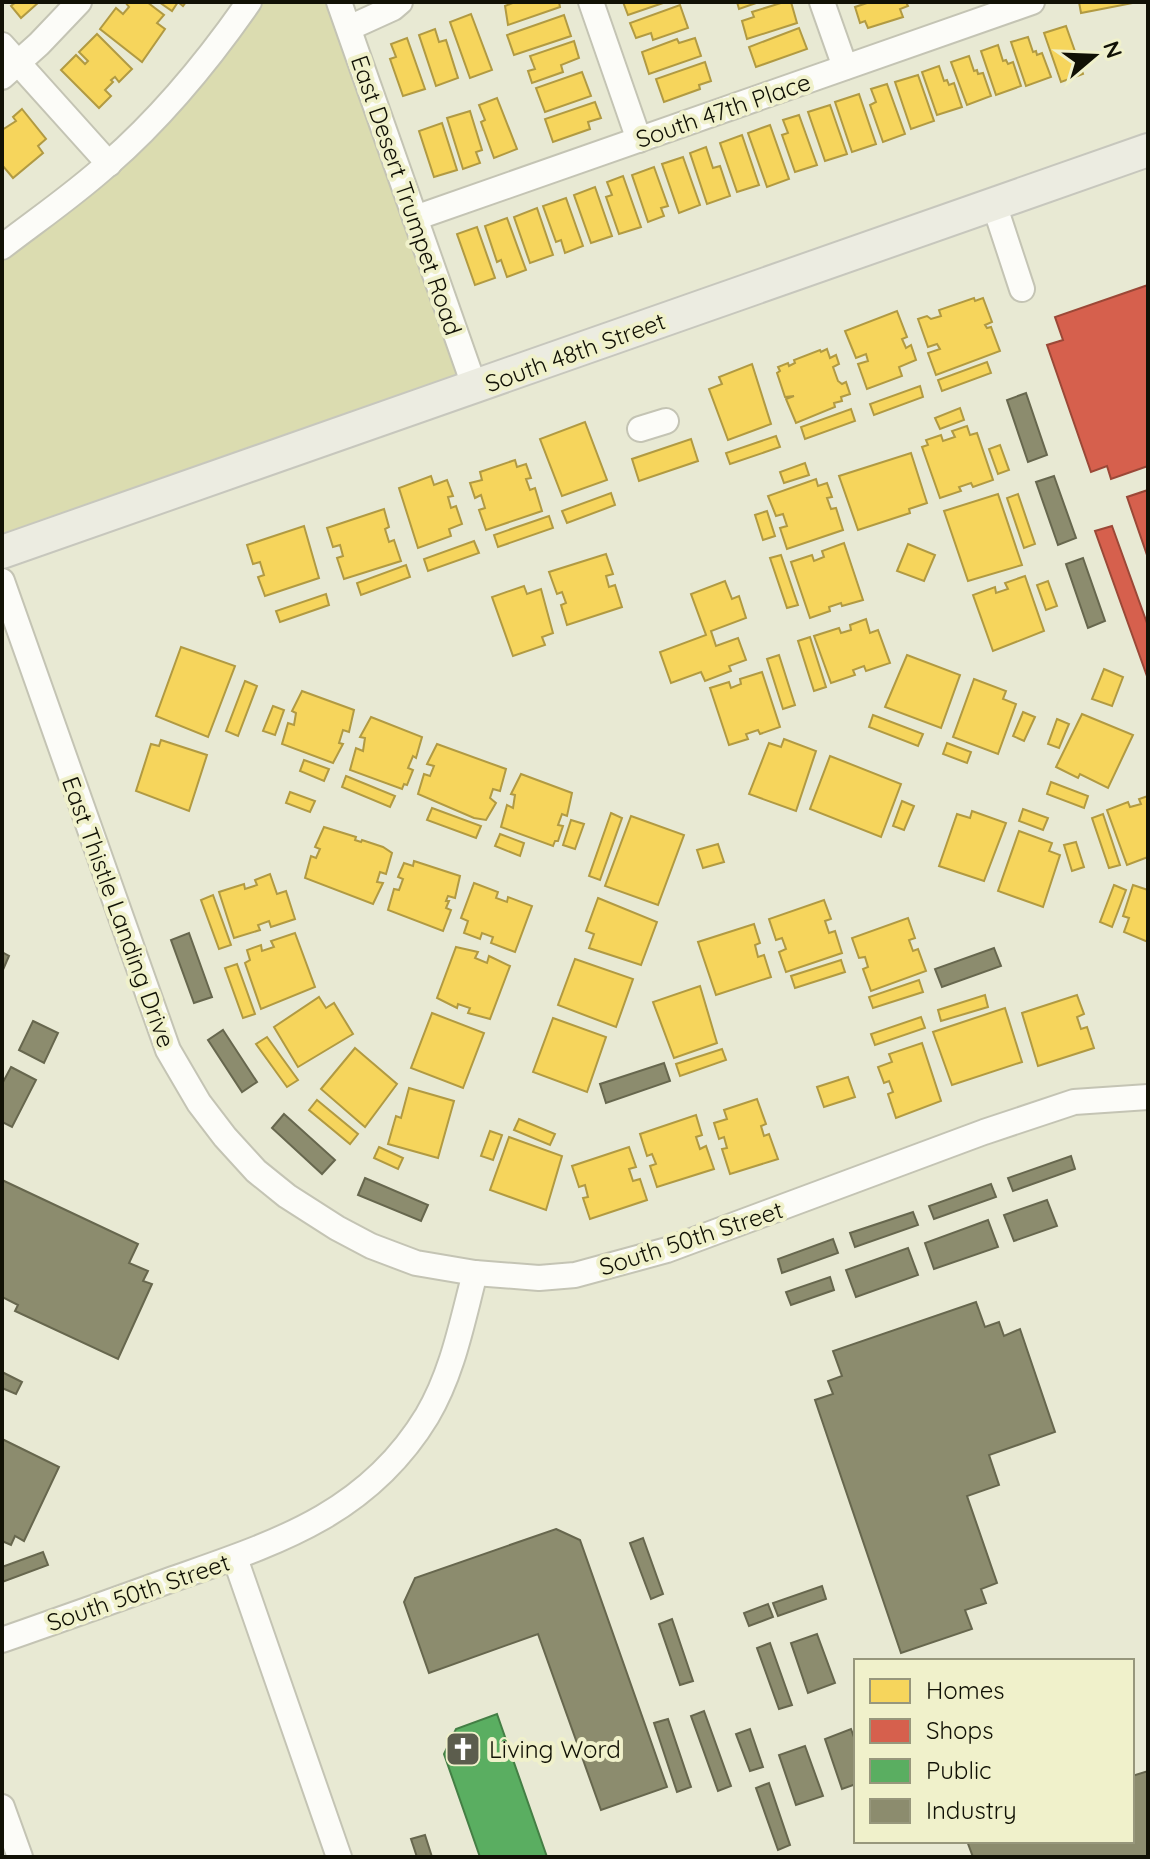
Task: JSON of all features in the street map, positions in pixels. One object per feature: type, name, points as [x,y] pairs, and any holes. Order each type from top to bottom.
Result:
[{"type":"main road","name":"South 48th Street","points":[[2,552],[1148,150]]},
{"type":"street","points":[[79,2],[7,62],[109,164]]},
{"type":"street","points":[[2,247],[109,164],[168,105],[249,2]]},
{"type":"street","name":"East Desert Trumpet Road","points":[[339,2],[475,388]]},
{"type":"street","points":[[349,28],[400,2]]},
{"type":"street","points":[[591,2],[639,140]]},
{"type":"street","points":[[822,2],[845,67]]},
{"type":"street","name":"South 47th Place","points":[[415,218],[1032,2]]},
{"type":"street","points":[[994,204],[1022,289]]},
{"type":"street","points":[[640,429],[666,421]]},
{"type":"street","name":"East Thistle Landing Drive","points":[[2,581],[162,1036],[199,1103],[256,1171],[287,1196],[337,1228],[371,1246],[416,1263],[475,1273]]},
{"type":"street","name":"South 50th Street","points":[[2,1640],[272,1545],[321,1520],[360,1492],[398,1455],[426,1417],[443,1384],[475,1273],[539,1278],[575,1275],[667,1250],[984,1132],[1074,1102],[1148,1097]]},
{"type":"street","points":[[235,1558],[339,1857]]},
{"type":"street","points":[[2,1807],[20,1857]]},
{"type":"green space","points":[[249,2],[339,2],[475,388],[2,552],[2,247],[109,164]]},
{"type":"building: Homes","points":[[16,2],[39,2],[21,18],[11,6]]},
{"type":"building: Homes","points":[[125,2],[147,2],[164,15],[157,23],[165,29],[142,62],[100,29],[116,8],[123,14],[129,7]]},
{"type":"building: Homes","points":[[159,2],[178,2],[172,11]]},
{"type":"building: Homes","points":[[515,2],[559,2],[560,7],[508,25],[505,6]]},
{"type":"building: Homes","points":[[623,2],[666,2],[628,15]]},
{"type":"building: Homes","points":[[737,2],[759,2],[739,9]]},
{"type":"building: Homes","points":[[791,2],[797,23],[747,39],[742,21],[754,17],[752,12]]},
{"type":"building: Homes","points":[[870,2],[906,2],[908,6],[900,9],[903,17],[868,28],[865,21],[860,23],[855,7]]},
{"type":"building: Homes","points":[[1079,2],[1133,2],[1133,3],[1081,13]]},
{"type":"building: Homes","points":[[680,5],[688,28],[653,40],[651,33],[636,38],[630,23]]},
{"type":"building: Homes","points":[[471,14],[492,70],[470,78],[450,22]]},
{"type":"building: Homes","points":[[564,15],[571,36],[514,55],[507,35]]},
{"type":"building: Homes","points":[[1066,26],[1083,74],[1061,82],[1044,33]]},
{"type":"building: Homes","points":[[799,28],[807,49],[756,67],[749,47]]},
{"type":"building: Homes","points":[[435,29],[439,42],[446,40],[458,78],[436,86],[419,35]]},
{"type":"building: Homes","points":[[97,34],[132,69],[119,82],[115,77],[111,80],[113,82],[105,90],[111,96],[99,108],[61,70],[76,55],[85,64],[88,61],[79,52]]},
{"type":"building: Homes","points":[[1028,37],[1033,52],[1036,51],[1037,55],[1042,53],[1051,77],[1026,86],[1011,42]]},
{"type":"building: Homes","points":[[407,38],[425,89],[403,96],[390,59],[396,57],[391,44]]},
{"type":"building: Homes","points":[[695,38],[701,56],[649,74],[642,52],[677,39],[679,43]]},
{"type":"building: Homes","points":[[574,41],[579,58],[561,65],[563,72],[532,83],[528,71],[535,69],[530,56]]},
{"type":"building: Homes","points":[[998,45],[1003,61],[1006,60],[1008,64],[1013,62],[1021,86],[996,95],[981,51]]},
{"type":"building: Homes","points":[[969,56],[974,71],[983,73],[991,96],[967,105],[951,62]]},
{"type":"building: Homes","points":[[705,62],[711,81],[699,85],[700,89],[664,102],[656,79]]},
{"type":"building: Homes","points":[[939,66],[944,81],[947,80],[949,85],[954,83],[962,107],[937,115],[922,72]]},
{"type":"building: Homes","points":[[582,72],[591,96],[545,112],[536,88]]},
{"type":"building: Homes","points":[[918,75],[934,121],[911,129],[895,82]]},
{"type":"building: Homes","points":[[887,84],[905,134],[883,142],[870,105],[876,102],[871,89]]},
{"type":"building: Homes","points":[[859,94],[876,144],[852,152],[835,102]]},
{"type":"building: Homes","points":[[497,98],[517,149],[494,158],[481,122],[485,120],[479,105]]},
{"type":"building: Homes","points":[[595,102],[601,118],[588,122],[590,129],[553,142],[545,119]]},
{"type":"building: Homes","points":[[830,105],[847,154],[825,161],[808,112]]},
{"type":"building: Homes","points":[[22,109],[46,139],[38,146],[43,153],[13,178],[2,165],[2,130],[16,121],[13,117]]},
{"type":"building: Homes","points":[[470,111],[482,150],[476,152],[480,163],[463,169],[447,118]]},
{"type":"building: Homes","points":[[799,115],[817,165],[795,172],[782,135],[788,133],[783,120]]},
{"type":"building: Homes","points":[[442,123],[457,170],[434,177],[419,131]]},
{"type":"building: Homes","points":[[770,125],[789,179],[767,187],[748,133]]},
{"type":"building: Homes","points":[[742,135],[759,185],[737,192],[720,143]]},
{"type":"building: Homes","points":[[706,147],[713,168],[720,166],[730,196],[707,204],[690,153]]},
{"type":"building: Homes","points":[[683,157],[700,205],[679,213],[662,164]]},
{"type":"building: Homes","points":[[654,167],[668,206],[661,208],[664,216],[648,222],[632,175]]},
{"type":"building: Homes","points":[[623,176],[641,227],[619,234],[606,197],[612,195],[607,182]]},
{"type":"building: Homes","points":[[595,187],[612,236],[591,243],[574,195]]},
{"type":"building: Homes","points":[[566,198],[583,246],[565,253],[561,240],[556,242],[543,206]]},
{"type":"building: Homes","points":[[537,208],[553,255],[530,263],[514,217]]},
{"type":"building: Homes","points":[[507,218],[526,270],[507,277],[501,260],[497,262],[485,226]]},
{"type":"building: Homes","points":[[477,227],[495,278],[475,285],[457,234]]},
{"type":"building: Homes","points":[[974,298],[975,301],[983,298],[992,322],[985,325],[991,327],[1000,351],[936,375],[928,353],[940,349],[937,344],[928,347],[918,319],[941,316],[939,310]]},
{"type":"building: Homes","points":[[897,311],[907,337],[902,339],[906,348],[911,345],[916,360],[899,367],[902,376],[867,389],[858,364],[868,361],[866,354],[856,358],[845,331]]},
{"type":"building: Homes","points":[[827,349],[830,358],[836,355],[839,364],[833,367],[838,381],[842,384],[846,382],[850,394],[834,403],[835,407],[796,423],[786,399],[794,396],[785,397],[778,367],[788,363],[789,366],[795,363],[794,360]]},
{"type":"building: Homes","points":[[987,362],[991,373],[942,391],[938,380]]},
{"type":"building: Homes","points":[[752,364],[771,424],[728,440],[709,389],[722,384],[719,377]]},
{"type":"building: Homes","points":[[920,386],[923,397],[874,415],[870,404]]},
{"type":"building: Homes","points":[[960,408],[964,420],[940,429],[935,418]]},
{"type":"building: Homes","points":[[851,409],[855,421],[805,439],[801,427]]},
{"type":"building: Homes","points":[[585,422],[607,480],[562,496],[540,439]]},
{"type":"building: Homes","points":[[967,426],[970,435],[977,433],[993,480],[973,487],[971,483],[959,487],[961,491],[940,498],[922,447],[928,445],[926,440],[941,435],[943,441],[955,437],[952,431]]},
{"type":"building: Homes","points":[[776,436],[780,447],[730,464],[726,453]]},
{"type":"building: Homes","points":[[691,439],[698,461],[639,481],[632,459]]},
{"type":"building: Homes","points":[[1000,445],[1009,470],[998,474],[989,449]]},
{"type":"building: Homes","points":[[911,453],[927,503],[909,509],[910,513],[858,530],[839,476]]},
{"type":"building: Homes","points":[[515,460],[517,467],[526,464],[531,478],[526,479],[530,490],[535,488],[542,511],[486,530],[479,510],[485,508],[481,495],[475,498],[470,483],[482,480],[480,472]]},
{"type":"building: Homes","points":[[805,463],[809,475],[784,483],[780,472]]},
{"type":"building: Homes","points":[[431,476],[434,485],[447,480],[453,496],[448,497],[451,508],[456,506],[462,524],[449,529],[451,536],[418,548],[399,488]]},
{"type":"building: Homes","points":[[816,479],[818,486],[827,483],[832,497],[827,498],[831,509],[836,508],[843,530],[787,549],[780,528],[787,526],[783,514],[776,516],[768,496]]},
{"type":"building: Homes","points":[[611,493],[615,505],[567,523],[562,511]]},
{"type":"building: Homes","points":[[998,494],[1022,565],[968,581],[944,511]]},
{"type":"building: Homes","points":[[1018,494],[1035,544],[1024,548],[1007,498]]},
{"type":"building: Homes","points":[[384,509],[389,542],[394,540],[401,561],[344,579],[337,558],[343,556],[340,545],[333,547],[327,528]]},
{"type":"building: Homes","points":[[767,511],[775,536],[763,540],[755,515]]},
{"type":"building: Homes","points":[[549,516],[553,528],[498,547],[494,535]]},
{"type":"building: Homes","points":[[304,526],[319,578],[265,596],[258,577],[264,575],[260,562],[253,564],[247,545]]},
{"type":"building: Homes","points":[[474,541],[479,553],[428,571],[424,559]]},
{"type":"building: Homes","points":[[844,543],[863,600],[829,607],[830,611],[810,618],[791,562],[812,555],[814,561],[824,557],[822,551]]},
{"type":"building: Homes","points":[[908,544],[935,555],[924,581],[897,571]]},
{"type":"building: Homes","points":[[606,554],[613,574],[606,576],[609,587],[615,585],[622,607],[567,625],[561,605],[566,603],[562,592],[557,594],[549,572]]},
{"type":"building: Homes","points":[[781,555],[798,605],[787,608],[770,558]]},
{"type":"building: Homes","points":[[406,565],[410,577],[361,595],[357,583]]},
{"type":"building: Homes","points":[[1025,576],[1044,631],[993,651],[973,595],[995,587],[996,593],[1008,589],[1005,583]]},
{"type":"building: Homes","points":[[725,581],[732,599],[739,596],[746,618],[711,631],[716,646],[738,638],[746,660],[729,666],[731,671],[705,681],[701,672],[671,683],[660,652],[706,635],[691,594]]},
{"type":"building: Homes","points":[[1048,581],[1057,606],[1046,610],[1037,585]]},
{"type":"building: Homes","points":[[524,586],[527,594],[541,589],[553,633],[542,637],[545,645],[513,656],[492,597]]},
{"type":"building: Homes","points":[[326,594],[329,605],[280,622],[276,611]]},
{"type":"building: Homes","points":[[866,619],[870,633],[878,630],[890,663],[866,671],[864,666],[853,670],[855,675],[831,683],[814,636],[839,628],[841,633],[851,630],[850,625]]},
{"type":"building: Homes","points":[[810,637],[826,687],[814,691],[798,641]]},
{"type":"building: Homes","points":[[181,647],[235,666],[208,737],[156,716]]},
{"type":"building: Homes","points":[[779,655],[795,705],[783,709],[767,659]]},
{"type":"building: Homes","points":[[907,655],[960,675],[941,728],[885,707]]},
{"type":"building: Homes","points":[[1104,669],[1123,677],[1112,706],[1092,699]]},
{"type":"building: Homes","points":[[762,672],[780,727],[760,734],[758,730],[746,734],[748,739],[729,745],[710,688],[729,682],[731,688],[741,684],[740,679]]},
{"type":"building: Homes","points":[[974,679],[1006,691],[1003,699],[1016,704],[998,754],[953,737]]},
{"type":"building: Homes","points":[[245,681],[257,686],[238,736],[226,731]]},
{"type":"building: Homes","points":[[302,691],[354,710],[349,732],[343,730],[339,743],[343,744],[333,763],[282,744],[288,723],[294,725],[296,713],[292,711]]},
{"type":"building: Homes","points":[[273,706],[284,710],[275,735],[263,731]]},
{"type":"building: Homes","points":[[1023,712],[1035,717],[1024,741],[1013,736]]},
{"type":"building: Homes","points":[[1082,714],[1133,735],[1108,788],[1080,774],[1078,778],[1056,767]]},
{"type":"building: Homes","points":[[873,715],[923,734],[918,746],[869,727]]},
{"type":"building: Homes","points":[[371,717],[422,737],[416,758],[413,756],[408,768],[413,770],[402,789],[350,770],[356,748],[363,751],[365,738],[360,737]]},
{"type":"building: Homes","points":[[1057,719],[1069,724],[1059,748],[1048,744]]},
{"type":"building: Homes","points":[[784,739],[816,751],[796,811],[749,794],[769,743],[781,747]]},
{"type":"building: Homes","points":[[161,740],[207,755],[189,811],[136,791],[151,744],[159,746]]},
{"type":"building: Homes","points":[[947,743],[971,752],[967,763],[943,754]]},
{"type":"building: Homes","points":[[437,744],[506,769],[500,791],[493,789],[490,798],[496,803],[486,820],[474,818],[418,794],[424,774],[430,776],[434,766],[427,764]]},
{"type":"building: Homes","points":[[830,756],[901,784],[881,837],[810,809]]},
{"type":"building: Homes","points":[[304,760],[329,769],[324,781],[300,771]]},
{"type":"building: Homes","points":[[521,774],[572,793],[567,816],[562,814],[558,825],[563,826],[553,846],[501,827],[507,805],[513,808],[515,795],[511,794]]},
{"type":"building: Homes","points":[[346,776],[395,796],[390,807],[342,787]]},
{"type":"building: Homes","points":[[1051,782],[1088,796],[1084,808],[1047,794]]},
{"type":"building: Homes","points":[[290,792],[315,801],[310,812],[286,803]]},
{"type":"building: Homes","points":[[1148,796],[1148,857],[1127,865],[1107,810],[1128,802],[1130,807],[1141,804],[1139,799]]},
{"type":"building: Homes","points":[[902,801],[914,806],[904,830],[893,826]]},
{"type":"building: Homes","points":[[432,808],[481,826],[476,838],[427,820]]},
{"type":"building: Homes","points":[[1023,809],[1048,818],[1043,830],[1019,821]]},
{"type":"building: Homes","points":[[972,811],[1006,823],[984,881],[939,866],[957,814],[970,818]]},
{"type":"building: Homes","points":[[611,813],[622,818],[600,880],[589,876]]},
{"type":"building: Homes","points":[[1103,814],[1120,865],[1109,868],[1092,818]]},
{"type":"building: Homes","points":[[631,816],[684,835],[658,905],[605,886]]},
{"type":"building: Homes","points":[[571,820],[584,824],[575,849],[563,845]]},
{"type":"building: Homes","points":[[324,827],[392,853],[386,874],[380,872],[377,882],[383,883],[373,904],[305,878],[311,856],[316,858],[320,849],[315,847]]},
{"type":"building: Homes","points":[[1019,831],[1052,843],[1049,851],[1060,855],[1043,907],[998,891]]},
{"type":"building: Homes","points":[[500,834],[524,843],[520,856],[495,846]]},
{"type":"building: Homes","points":[[1076,842],[1084,867],[1072,871],[1064,845]]},
{"type":"building: Homes","points":[[718,844],[724,862],[703,868],[697,850]]},
{"type":"building: Homes","points":[[414,861],[460,876],[455,898],[448,896],[446,901],[449,901],[446,908],[451,910],[443,931],[388,910],[394,889],[399,890],[403,879],[398,877],[404,863],[413,866]]},
{"type":"building: Homes","points":[[270,874],[277,894],[286,891],[295,919],[271,927],[269,921],[258,925],[260,930],[234,938],[219,892],[244,884],[245,889],[257,885],[255,880]]},
{"type":"building: Homes","points":[[474,883],[498,892],[496,898],[507,902],[508,897],[532,906],[515,952],[491,943],[493,937],[482,933],[480,939],[464,933],[468,921],[461,918]]},
{"type":"building: Homes","points":[[1114,885],[1126,890],[1112,927],[1100,922]]},
{"type":"building: Homes","points":[[1133,885],[1148,890],[1148,942],[1124,932],[1129,918],[1123,916]]},
{"type":"building: Homes","points":[[213,895],[231,945],[219,949],[201,900]]},
{"type":"building: Homes","points":[[598,898],[657,922],[641,965],[589,948],[594,934],[586,931]]},
{"type":"building: Homes","points":[[824,900],[831,919],[825,921],[829,933],[835,931],[842,953],[786,972],[779,952],[786,949],[782,938],[776,940],[769,919]]},
{"type":"building: Homes","points":[[908,918],[915,938],[909,940],[913,951],[918,949],[926,971],[871,991],[863,969],[868,967],[865,957],[859,958],[852,938]]},
{"type":"building: Homes","points":[[754,924],[760,943],[755,945],[758,957],[764,955],[771,977],[716,995],[698,942]]},
{"type":"building: Homes","points":[[295,933],[315,987],[261,1009],[245,963],[250,960],[247,950],[261,945],[262,951],[274,947],[271,941]]},
{"type":"building: Homes","points":[[456,947],[478,952],[475,958],[487,963],[489,956],[510,966],[490,1019],[468,1013],[470,1008],[458,1004],[457,1008],[437,998]]},
{"type":"building: Homes","points":[[575,959],[633,979],[616,1027],[558,1005]]},
{"type":"building: Homes","points":[[841,960],[845,972],[795,988],[791,976]]},
{"type":"building: Homes","points":[[237,964],[255,1014],[243,1018],[225,968]]},
{"type":"building: Homes","points":[[919,980],[923,992],[873,1008],[869,997]]},
{"type":"building: Homes","points":[[700,986],[717,1043],[674,1058],[653,1002]]},
{"type":"building: Homes","points":[[985,995],[988,1007],[941,1021],[938,1010]]},
{"type":"building: Homes","points":[[1077,995],[1084,1014],[1077,1017],[1081,1029],[1087,1027],[1094,1048],[1038,1066],[1022,1013]]},
{"type":"building: Homes","points":[[319,997],[326,1008],[334,1003],[353,1034],[298,1067],[274,1027]]},
{"type":"building: Homes","points":[[1005,1008],[1022,1062],[952,1085],[933,1032]]},
{"type":"building: Homes","points":[[432,1013],[484,1033],[463,1088],[411,1068]]},
{"type":"building: Homes","points":[[921,1017],[925,1028],[875,1045],[871,1034]]},
{"type":"building: Homes","points":[[553,1018],[606,1037],[587,1092],[533,1072]]},
{"type":"building: Homes","points":[[267,1037],[298,1080],[287,1087],[256,1044]]},
{"type":"building: Homes","points":[[922,1043],[941,1101],[896,1118],[888,1094],[893,1092],[889,1081],[884,1083],[878,1067],[892,1062],[889,1054]]},
{"type":"building: Homes","points":[[355,1048],[397,1084],[365,1127],[321,1089]]},
{"type":"building: Homes","points":[[722,1049],[726,1060],[680,1076],[676,1064]]},
{"type":"building: Homes","points":[[848,1077],[855,1097],[824,1107],[817,1087]]},
{"type":"building: Homes","points":[[409,1088],[454,1101],[438,1158],[388,1144],[396,1116],[401,1118]]},
{"type":"building: Homes","points":[[757,1099],[766,1124],[761,1126],[764,1136],[769,1134],[778,1159],[730,1174],[722,1149],[727,1148],[724,1137],[719,1139],[714,1123],[727,1119],[724,1110]]},
{"type":"building: Homes","points":[[317,1100],[358,1134],[350,1144],[309,1110]]},
{"type":"building: Homes","points":[[696,1115],[702,1135],[696,1137],[700,1149],[706,1146],[714,1169],[657,1187],[650,1166],[656,1164],[652,1154],[647,1156],[640,1134]]},
{"type":"building: Homes","points":[[519,1119],[555,1134],[550,1145],[514,1130]]},
{"type":"building: Homes","points":[[490,1131],[502,1135],[493,1160],[481,1156]]},
{"type":"building: Homes","points":[[509,1137],[562,1156],[546,1210],[490,1190]]},
{"type":"building: Homes","points":[[379,1147],[403,1158],[398,1169],[374,1158]]},
{"type":"building: Homes","points":[[629,1147],[636,1167],[629,1169],[633,1181],[640,1179],[647,1200],[590,1219],[583,1198],[588,1197],[585,1185],[579,1187],[572,1166]]},
{"type":"building: Shops","points":[[1148,285],[1148,466],[1111,479],[1107,466],[1091,472],[1047,345],[1063,340],[1055,317]]},
{"type":"building: Shops","points":[[1148,490],[1148,558],[1127,497]]},
{"type":"building: Shops","points":[[1112,526],[1148,626],[1148,679],[1095,531]]},
{"type":"building: Public","points":[[497,1714],[547,1857],[480,1857],[444,1754],[456,1729]]},
{"type":"building: Industry","points":[[1026,393],[1047,455],[1028,462],[1007,400]]},
{"type":"building: Industry","points":[[1054,476],[1076,538],[1058,545],[1036,482]]},
{"type":"building: Industry","points":[[1083,558],[1105,621],[1088,628],[1066,564]]},
{"type":"building: Industry","points":[[189,933],[212,997],[194,1003],[171,940]]},
{"type":"building: Industry","points":[[994,948],[1001,966],[942,987],[935,969]]},
{"type":"building: Industry","points":[[2,952],[9,956],[2,972]]},
{"type":"building: Industry","points":[[33,1021],[58,1033],[44,1063],[19,1050]]},
{"type":"building: Industry","points":[[223,1030],[257,1082],[242,1092],[208,1040]]},
{"type":"building: Industry","points":[[664,1063],[670,1081],[606,1103],[600,1084]]},
{"type":"building: Industry","points":[[11,1067],[36,1080],[12,1127],[2,1122],[2,1084]]},
{"type":"building: Industry","points":[[284,1114],[335,1160],[322,1174],[272,1128]]},
{"type":"building: Industry","points":[[1071,1156],[1075,1169],[1013,1191],[1008,1178]]},
{"type":"building: Industry","points":[[365,1178],[428,1205],[421,1221],[358,1195]]},
{"type":"building: Industry","points":[[2,1180],[138,1244],[129,1263],[148,1271],[143,1281],[152,1284],[118,1359],[15,1311],[18,1305],[2,1297]]},
{"type":"building: Industry","points":[[991,1184],[996,1197],[934,1219],[929,1206]]},
{"type":"building: Industry","points":[[1047,1200],[1057,1226],[1014,1241],[1004,1215]]},
{"type":"building: Industry","points":[[913,1212],[918,1225],[855,1247],[850,1233]]},
{"type":"building: Industry","points":[[988,1220],[998,1247],[934,1269],[925,1243]]},
{"type":"building: Industry","points":[[833,1239],[838,1253],[782,1273],[778,1259]]},
{"type":"building: Industry","points":[[908,1248],[918,1275],[856,1297],[846,1270]]},
{"type":"building: Industry","points":[[830,1277],[834,1290],[791,1305],[786,1292]]},
{"type":"building: Industry","points":[[976,1302],[985,1327],[999,1322],[1004,1336],[1020,1329],[1055,1432],[989,1455],[999,1485],[967,1496],[997,1583],[981,1589],[986,1603],[965,1610],[972,1629],[901,1653],[815,1400],[833,1394],[828,1381],[842,1376],[833,1351]]},
{"type":"building: Industry","points":[[2,1372],[22,1382],[16,1394],[2,1388]]},
{"type":"building: Industry","points":[[2,1439],[59,1467],[24,1541],[15,1536],[11,1545],[2,1541]]},
{"type":"building: Industry","points":[[556,1529],[580,1540],[667,1787],[601,1810],[538,1634],[429,1673],[404,1602],[415,1578]]},
{"type":"building: Industry","points":[[643,1538],[663,1594],[651,1599],[630,1543]]},
{"type":"building: Industry","points":[[43,1552],[48,1565],[2,1582],[2,1567]]},
{"type":"building: Industry","points":[[822,1586],[826,1599],[778,1616],[773,1603]]},
{"type":"building: Industry","points":[[768,1604],[773,1617],[749,1626],[744,1613]]},
{"type":"building: Industry","points":[[672,1619],[693,1681],[680,1685],[659,1624]]},
{"type":"building: Industry","points":[[817,1634],[835,1683],[808,1693],[791,1643]]},
{"type":"building: Industry","points":[[770,1643],[792,1705],[779,1709],[757,1648]]},
{"type":"building: Industry","points":[[704,1711],[731,1786],[718,1791],[691,1716]]},
{"type":"building: Industry","points":[[668,1719],[691,1787],[677,1792],[654,1723]]},
{"type":"building: Industry","points":[[750,1729],[763,1767],[750,1771],[736,1734]]},
{"type":"building: Industry","points":[[851,1729],[854,1737],[854,1785],[842,1789],[825,1739]]},
{"type":"building: Industry","points":[[805,1746],[823,1796],[796,1805],[779,1755]]},
{"type":"building: Industry","points":[[1148,1771],[1148,1857],[973,1857],[968,1843],[1134,1843],[1134,1775]]},
{"type":"building: Industry","points":[[769,1783],[790,1845],[778,1850],[756,1788]]},
{"type":"building: Industry","points":[[425,1835],[432,1857],[417,1857],[411,1839]]},
{"type":"place","name":"Living Word","points":[[463,1749]]}]
